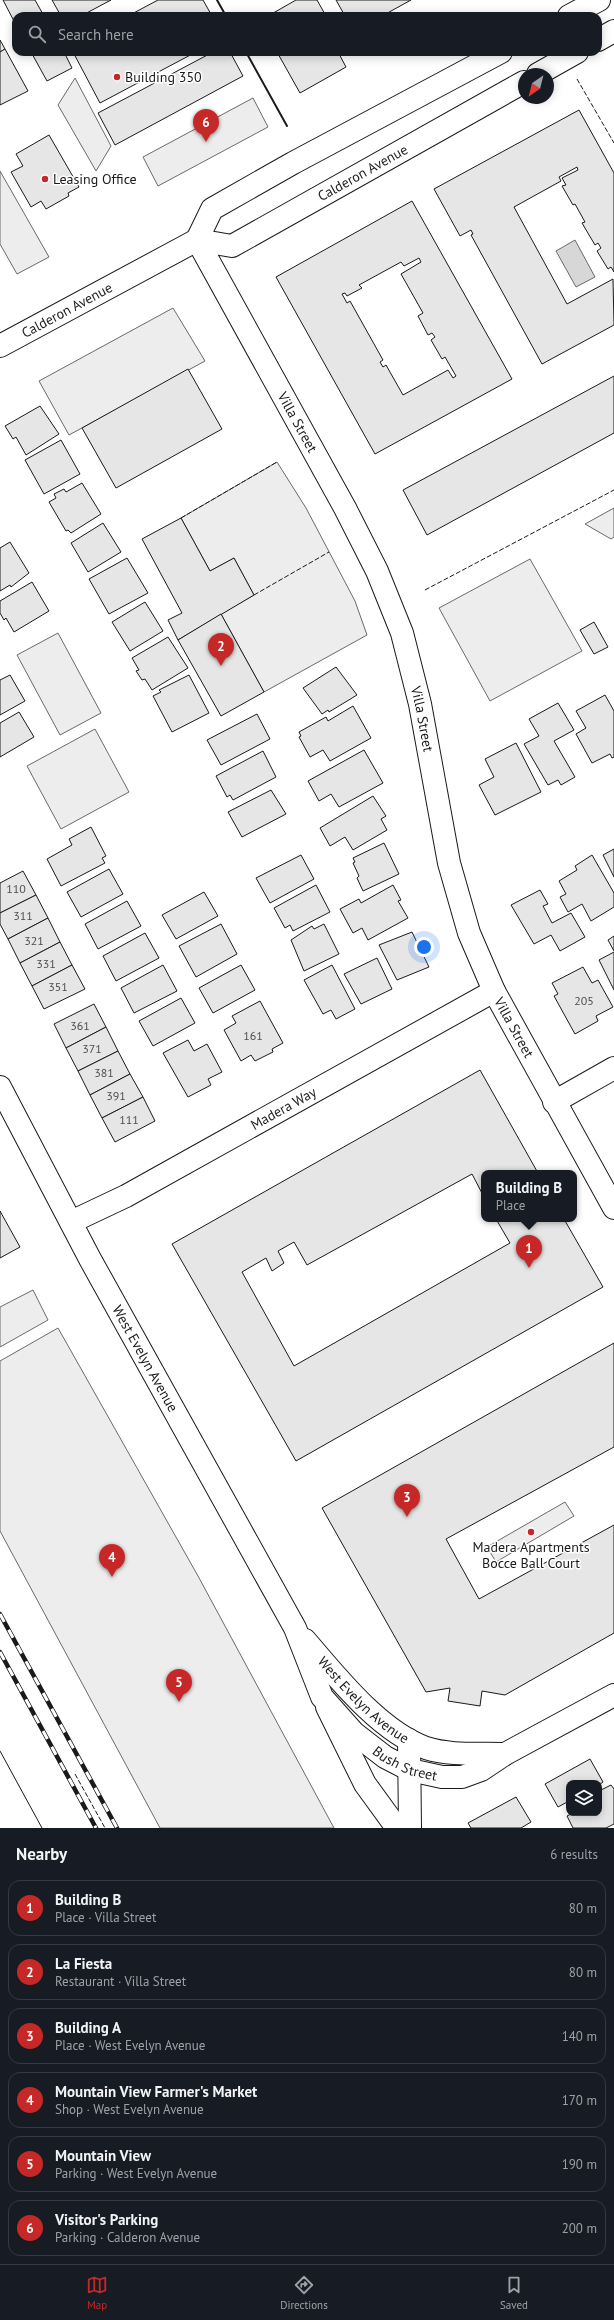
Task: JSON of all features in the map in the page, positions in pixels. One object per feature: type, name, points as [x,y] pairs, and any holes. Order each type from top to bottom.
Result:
[{"type":"street","points":[[576,12],[599,0]]},
{"type":"street","points":[[602,38],[614,31]]},
{"type":"street","points":[[198,240],[212,209],[294,163],[494,56]]},
{"type":"street","points":[[549,68],[570,56]]},
{"type":"street","name":"Calderon Avenue","points":[[0,346],[198,240],[232,246],[518,85]]},
{"type":"street","name":"Villa Street","points":[[198,240],[345,508],[381,580],[402,633],[420,704],[449,864],[469,933],[494,991],[554,1102],[614,1208]]},
{"type":"street","name":"Madera Way","points":[[71,1222],[126,1196],[494,991]]},
{"type":"street","points":[[554,1102],[614,1068]]},
{"type":"street","name":"West Evelyn Avenue","points":[[0,1087],[71,1222],[294,1628],[322,1697],[365,1784],[397,1828]]},
{"type":"street","name":"West Evelyn Avenue","points":[[294,1628],[342,1684],[380,1719],[409,1740],[410,1828]]},
{"type":"street","name":"Bush Street","points":[[322,1697],[354,1733],[385,1757],[410,1770],[442,1777],[462,1778],[481,1770],[505,1754],[614,1695]]},
{"type":"street","name":"Bush Street","points":[[409,1740],[427,1748],[452,1752],[505,1754]]},
{"type":"shaded area","points":[[75,78],[111,146],[96,171],[58,105]]},
{"type":"shaded area","points":[[253,98],[268,127],[158,186],[143,157]]},
{"type":"shaded area","points":[[0,171],[49,257],[17,274],[0,244]]},
{"type":"shaded area","points":[[575,240],[595,277],[576,287],[556,251]]},
{"type":"shaded area","points":[[173,308],[205,361],[69,435],[39,381]]},
{"type":"shaded area","points":[[277,462],[306,508],[355,601],[367,635],[264,692],[221,614],[254,595],[234,558],[210,571],[181,518]]},
{"type":"shaded area","points":[[614,508],[614,537],[611,539],[585,524]]},
{"type":"shaded area","points":[[530,559],[582,651],[490,701],[439,608]]},
{"type":"shaded area","points":[[58,633],[101,713],[60,735],[17,655]]},
{"type":"shaded area","points":[[95,729],[129,792],[61,829],[27,766]]},
{"type":"shaded area","points":[[33,1290],[48,1320],[0,1347],[0,1307]]},
{"type":"shaded area","points":[[58,1328],[198,1576],[334,1828],[160,1828],[0,1531],[0,1361]]},
{"type":"shaded area","name":"Madera Apartments Bocce Ball Court","points":[[565,1502],[574,1516],[496,1562],[487,1547]]},
{"type":"building","points":[[3,0],[35,0],[42,12],[12,12],[12,17]]},
{"type":"building","points":[[52,0],[111,0],[88,12],[59,12]]},
{"type":"building","points":[[158,0],[203,0],[210,12],[136,12]]},
{"type":"building","points":[[296,0],[317,0],[324,12],[275,12]]},
{"type":"building","points":[[336,0],[411,0],[389,12],[343,12]]},
{"type":"building","points":[[0,40],[5,49],[0,52]]},
{"type":"building","points":[[5,49],[28,91],[0,105],[0,52]]},
{"type":"building","points":[[33,56],[66,56],[72,68],[47,81]]},
{"type":"building","name":"Building 350","points":[[75,56],[188,56],[100,103]]},
{"type":"building","points":[[205,56],[232,56],[243,76],[115,145],[98,113]]},
{"type":"building","points":[[279,56],[340,56],[346,67],[300,93]]},
{"type":"building","points":[[579,110],[614,173],[614,272],[611,267],[608,269],[597,251],[601,248],[598,243],[595,245],[582,223],[585,222],[575,204],[573,205],[562,186],[566,185],[562,178],[578,170],[577,167],[559,177],[561,181],[514,207],[567,304],[613,279],[614,325],[542,364],[471,235],[473,234],[471,230],[460,236],[434,189]]},
{"type":"building","name":"Leasing Office","points":[[49,135],[79,187],[68,193],[69,196],[46,209],[41,201],[31,207],[11,172],[23,166],[16,154]]},
{"type":"building","points":[[412,201],[512,379],[375,454],[276,277]],"holes":[[[419,258],[421,262],[401,274],[423,313],[418,316],[428,335],[432,333],[435,337],[431,340],[442,359],[445,357],[456,376],[453,378],[448,370],[403,395],[386,365],[383,367],[380,362],[383,360],[350,301],[347,303],[342,294],[345,293],[347,296],[362,288],[359,285],[401,262],[404,266]]]},
{"type":"building","points":[[188,369],[222,429],[116,488],[82,428]]},
{"type":"building","points":[[614,376],[614,433],[427,535],[403,490]]},
{"type":"building","points":[[40,406],[59,434],[26,455],[16,437],[13,439],[5,426]]},
{"type":"building","points":[[61,440],[80,474],[44,494],[25,460]]},
{"type":"building","points":[[82,483],[101,514],[71,533],[68,530],[66,531],[49,502],[56,498],[54,494],[64,489],[66,492]]},
{"type":"building","points":[[181,518],[210,571],[234,558],[254,595],[178,640],[168,620],[182,613],[142,539]]},
{"type":"building","points":[[103,523],[121,552],[88,572],[71,543]]},
{"type":"building","points":[[10,542],[29,573],[11,587],[10,585],[0,591],[0,548]]},
{"type":"building","points":[[127,558],[148,593],[109,614],[89,579]]},
{"type":"building","points":[[32,582],[49,611],[14,632],[6,618],[4,620],[0,613],[0,601]]},
{"type":"building","points":[[145,602],[163,631],[130,651],[112,622]]},
{"type":"building","points":[[221,614],[264,692],[221,716],[178,640]]},
{"type":"building","points":[[594,622],[608,647],[594,654],[580,630]]},
{"type":"building","points":[[168,637],[188,668],[152,690],[145,679],[142,680],[136,671],[139,670],[132,658]]},
{"type":"building","points":[[336,667],[357,695],[329,712],[328,710],[322,714],[303,688]]},
{"type":"building","points":[[10,675],[25,701],[0,715],[0,680]]},
{"type":"building","points":[[189,675],[209,713],[172,732],[153,696],[161,692],[159,690]]},
{"type":"building","points":[[605,695],[614,711],[614,757],[612,758],[610,754],[592,763],[576,734],[586,728],[576,711]]},
{"type":"building","points":[[558,703],[574,730],[554,741],[575,777],[561,785],[558,780],[548,785],[524,744],[539,736],[529,719]]},
{"type":"building","points":[[353,706],[371,738],[330,761],[323,750],[310,757],[299,737],[301,736],[299,732],[326,717],[328,721]]},
{"type":"building","points":[[19,712],[34,737],[0,757],[0,723]]},
{"type":"building","points":[[257,714],[270,739],[221,765],[207,740]]},
{"type":"building","points":[[516,743],[541,792],[495,815],[479,785],[494,777],[485,759]]},
{"type":"building","points":[[364,750],[383,783],[339,807],[331,794],[319,801],[308,781]]},
{"type":"building","points":[[263,751],[276,777],[233,800],[230,795],[227,797],[216,776]]},
{"type":"building","points":[[271,790],[286,814],[242,837],[228,812]]},
{"type":"building","points":[[373,796],[386,816],[381,819],[387,830],[353,850],[345,837],[330,846],[320,828]]},
{"type":"building","points":[[91,827],[106,856],[102,858],[105,863],[61,886],[47,859],[72,845],[69,839]]},
{"type":"building","points":[[384,843],[399,874],[363,891],[357,878],[359,876],[353,863],[355,862],[353,858]]},
{"type":"building","points":[[614,849],[614,877],[603,855]]},
{"type":"building","points":[[301,855],[314,879],[270,903],[256,878]]},
{"type":"building","points":[[592,855],[614,893],[614,907],[591,921],[582,904],[568,912],[560,897],[566,894],[559,881],[577,870],[575,866]]},
{"type":"building","points":[[109,869],[123,894],[81,917],[67,892]]},
{"type":"building","points":[[23,871],[36,895],[0,913],[0,883]]},
{"type":"building","points":[[316,885],[330,912],[293,931],[290,925],[285,928],[274,908]]},
{"type":"building","points":[[393,885],[401,900],[398,901],[408,918],[368,940],[362,928],[353,933],[340,909],[359,899],[361,903]]},
{"type":"building","points":[[540,890],[548,904],[543,906],[552,923],[571,913],[585,937],[560,951],[551,935],[534,944],[511,905]]},
{"type":"building","points":[[204,892],[218,916],[176,939],[162,915]]},
{"type":"building","points":[[36,895],[48,918],[8,939],[0,924],[0,913]]},
{"type":"building","points":[[127,901],[141,926],[98,949],[85,924]]},
{"type":"building","points":[[48,918],[60,942],[20,963],[8,939]]},
{"type":"building","points":[[221,924],[237,954],[196,977],[179,946]]},
{"type":"building","points":[[324,924],[339,954],[304,971],[291,940],[312,926],[314,929]]},
{"type":"building","points":[[412,932],[429,967],[397,980],[379,945]]},
{"type":"building","points":[[145,933],[159,958],[116,981],[103,956]]},
{"type":"building","points":[[614,936],[614,951],[608,940]]},
{"type":"building","points":[[60,942],[72,965],[32,986],[20,963]]},
{"type":"building","points":[[614,952],[614,990],[599,960]]},
{"type":"building","points":[[377,958],[392,989],[361,1004],[344,974]]},
{"type":"building","points":[[72,965],[85,989],[44,1009],[32,986]]},
{"type":"building","points":[[163,965],[177,991],[134,1013],[121,988]]},
{"type":"building","points":[[241,965],[255,990],[213,1013],[199,988]]},
{"type":"building","points":[[332,965],[355,1009],[336,1019],[331,1010],[323,1014],[304,980]]},
{"type":"building","points":[[583,967],[592,983],[598,980],[613,1007],[596,1016],[598,1021],[575,1034],[554,996],[558,994],[552,983]]},
{"type":"building","points":[[181,998],[195,1023],[153,1046],[139,1021]]},
{"type":"building","points":[[260,1001],[283,1043],[272,1049],[273,1052],[255,1061],[251,1055],[241,1061],[224,1030],[236,1023],[232,1016]]},
{"type":"building","points":[[94,1004],[106,1027],[66,1048],[54,1024]]},
{"type":"building","points":[[106,1027],[118,1051],[78,1071],[66,1048]]},
{"type":"building","points":[[188,1040],[194,1051],[207,1044],[222,1072],[208,1079],[211,1085],[188,1097],[163,1053]]},
{"type":"building","points":[[118,1051],[130,1074],[90,1095],[78,1071]]},
{"type":"building","points":[[480,1070],[536,1170],[481,1170],[481,1191],[472,1174],[307,1265],[294,1242],[278,1251],[284,1263],[272,1271],[266,1258],[242,1272],[294,1366],[510,1243],[498,1222],[566,1222],[603,1287],[296,1461],[172,1244]]},
{"type":"building","points":[[130,1074],[143,1097],[102,1118],[90,1095]]},
{"type":"building","points":[[143,1097],[155,1121],[115,1142],[102,1118]]},
{"type":"building","points":[[0,1211],[20,1247],[0,1258]]},
{"type":"building","points":[[614,1343],[614,1447],[446,1539],[479,1599],[614,1525],[614,1633],[505,1695],[482,1691],[480,1706],[448,1701],[450,1688],[426,1692],[322,1508]]},
{"type":"building","points":[[590,1759],[602,1780],[566,1780],[566,1803],[558,1807],[545,1784]]},
{"type":"building","points":[[611,1785],[614,1789],[614,1824],[606,1828],[573,1828],[567,1816],[602,1816],[602,1790]]},
{"type":"building","points":[[516,1797],[531,1822],[521,1828],[471,1828],[468,1823]]},
{"type":"tram line","points":[[0,1751],[42,1828]]},
{"type":"railway","points":[[0,1614],[117,1828]]},
{"type":"railway","points":[[0,1652],[96,1828]]},
{"type":"fence","points":[[577,79],[614,143]]},
{"type":"fence","points":[[181,518],[277,462]]},
{"type":"fence","points":[[425,590],[614,490]]},
{"type":"fence","points":[[254,595],[329,552]]},
{"type":"fence","points":[[75,1774],[105,1828]]},
{"type":"wall","points":[[217,0],[224,12]]},
{"type":"wall","points":[[248,56],[287,126]]},
{"type":"place","name":"Building 350","points":[[117,77]]},
{"type":"place","name":"Visitor's Parking","points":[[206,142]]},
{"type":"place","name":"Leasing Office","points":[[45,179]]},
{"type":"place","name":"La Fiesta","points":[[221,666]]},
{"type":"place","name":"Building B","points":[[529,1268]]},
{"type":"place","name":"Building A","points":[[407,1517]]},
{"type":"place","name":"Madera Apartments Bocce Ball Court","points":[[531,1532]]},
{"type":"place","name":"Mountain View Farmer's Market","points":[[112,1577]]},
{"type":"place","name":"Mountain View","points":[[179,1702]]}]
